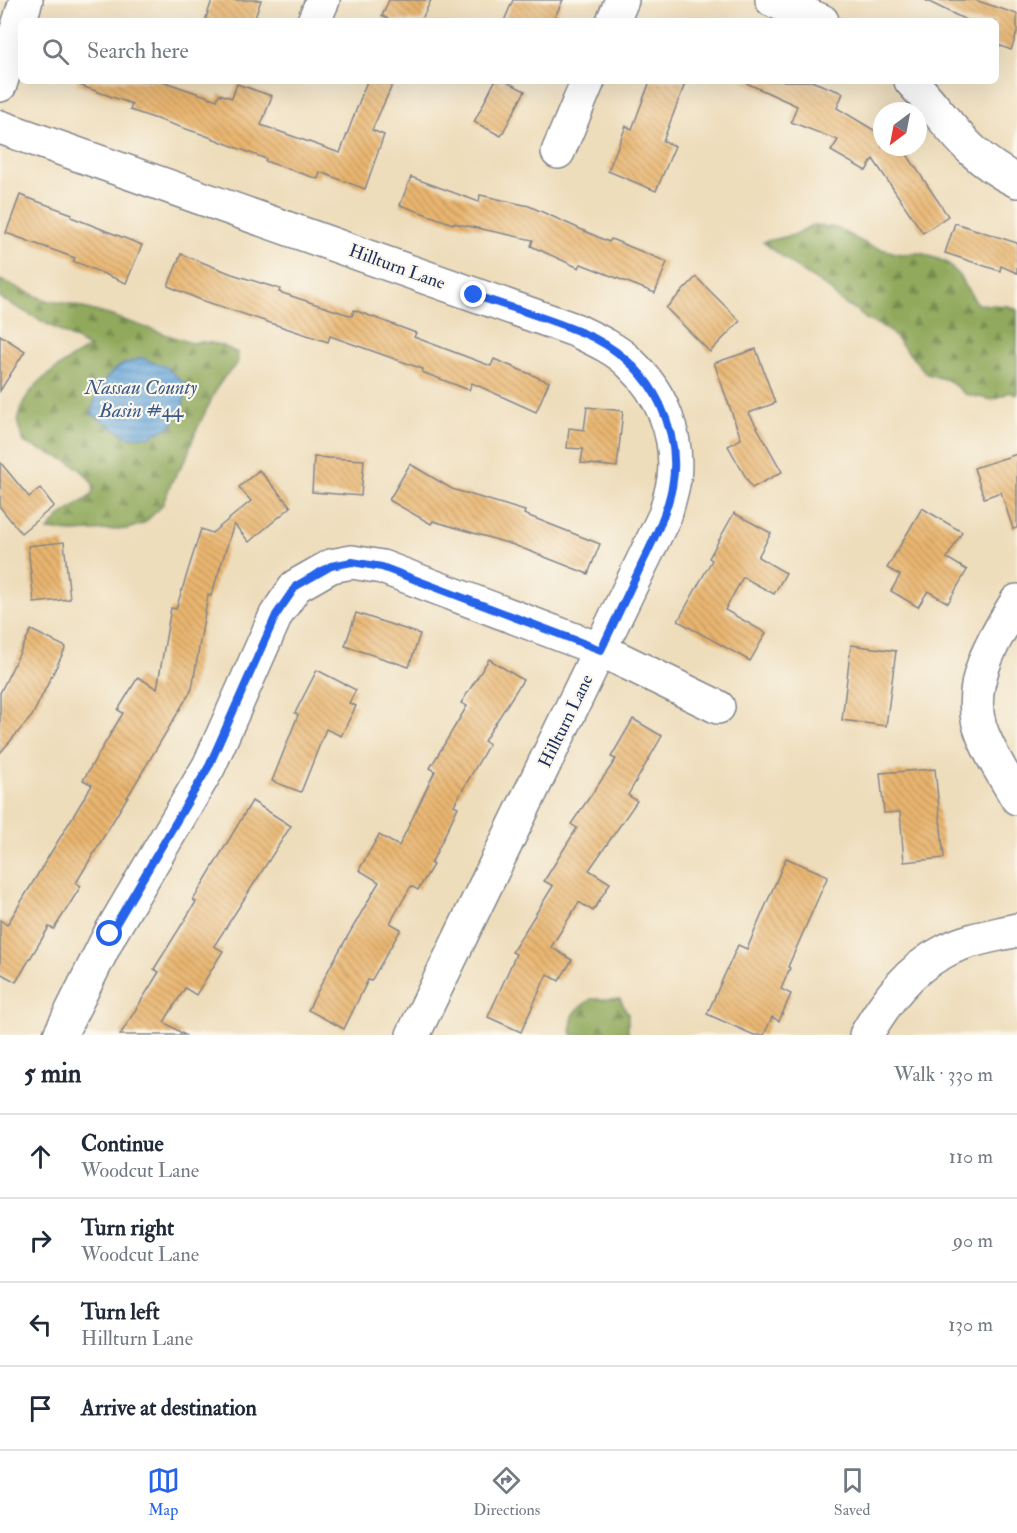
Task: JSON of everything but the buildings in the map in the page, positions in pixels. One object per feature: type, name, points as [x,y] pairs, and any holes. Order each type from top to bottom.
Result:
[{"type":"street","points":[[20,18],[26,0]]},
{"type":"street","points":[[315,18],[322,0]]},
{"type":"street","points":[[614,18],[622,0]]},
{"type":"street","points":[[772,0],[815,18]]},
{"type":"street","points":[[0,85],[18,26]]},
{"type":"street","points":[[558,152],[587,84]]},
{"type":"street","points":[[914,84],[964,144],[1001,173],[1017,181]]},
{"type":"street","name":"Hillturn Lane","points":[[0,127],[575,330],[596,339],[629,362],[651,385],[670,427],[674,450],[674,480],[665,515],[412,1035]]},
{"type":"street","points":[[60,1035],[110,934],[209,766],[276,615],[296,586],[331,566],[352,562],[382,567],[601,650],[718,707]]},
{"type":"street","points":[[1017,601],[994,639],[978,685],[976,704],[980,726],[990,751],[1017,798]]},
{"type":"street","points":[[866,1035],[885,1004],[918,968],[946,950],[971,941],[1017,930]]},
{"type":"green space","points":[[812,225],[836,228],[870,246],[900,254],[921,253],[946,262],[960,277],[977,304],[1008,306],[1017,310],[1017,395],[1010,392],[992,400],[965,394],[948,380],[927,374],[888,329],[866,319],[858,311],[840,301],[828,288],[763,242],[794,235]]},
{"type":"green space","points":[[0,280],[45,300],[112,316],[191,343],[215,343],[237,353],[237,364],[218,386],[195,433],[186,459],[172,481],[162,506],[144,523],[128,529],[73,532],[48,530],[59,517],[92,495],[94,486],[81,470],[72,464],[24,442],[18,419],[27,396],[36,386],[57,368],[89,347],[0,298]]},
{"type":"green space","points":[[591,999],[620,999],[628,1014],[628,1035],[572,1035],[571,1022],[574,1014]]},
{"type":"water","name":"Nassau County Basin #44","points":[[141,358],[166,367],[186,385],[183,407],[172,425],[151,436],[128,437],[92,414],[93,407],[101,386],[111,374],[122,365]]},
{"type":"route","points":[[110,934],[209,766],[276,615],[296,586],[331,566],[352,562],[382,567],[601,650],[665,515],[674,480],[674,450],[670,427],[651,385],[629,362],[596,339],[474,295]]}]
